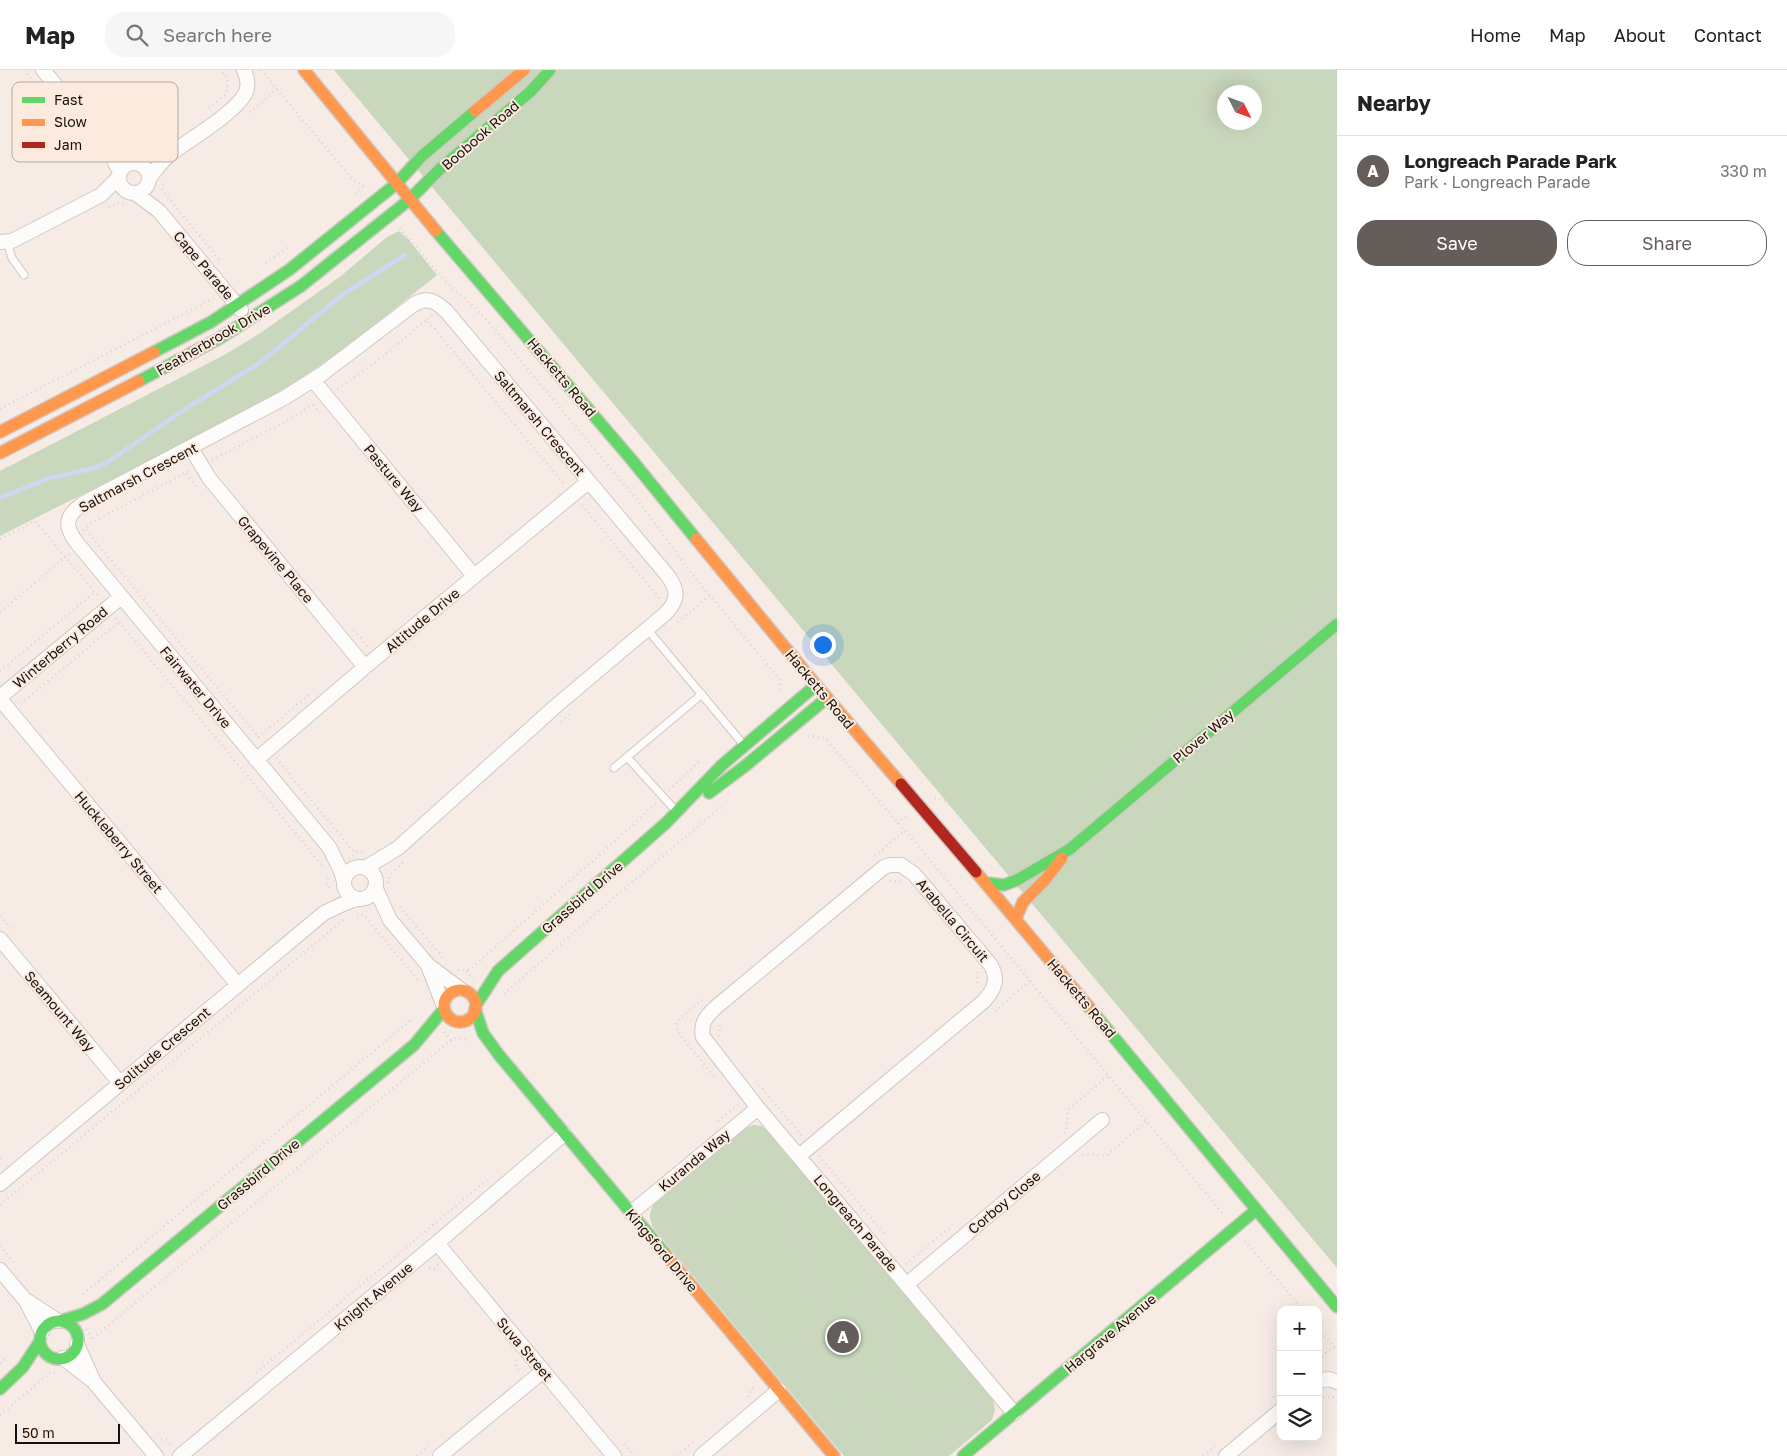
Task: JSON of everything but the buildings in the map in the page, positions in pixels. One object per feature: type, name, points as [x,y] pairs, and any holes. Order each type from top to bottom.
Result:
[{"type":"street","points":[[43,70],[53,82]]},
{"type":"street","points":[[178,148],[213,124],[242,98],[247,89],[244,70]]},
{"type":"street","name":"Hacketts Road","points":[[304,70],[409,200],[632,459],[735,588],[816,685],[987,883],[1337,1307]]},
{"type":"street","name":"Boobook Road","points":[[396,184],[422,156],[524,70]]},
{"type":"street","name":"Boobook Road","points":[[409,200],[442,167],[531,91],[550,70]]},
{"type":"street","points":[[121,162],[127,169],[146,170],[148,181]]},
{"type":"street","points":[[3,242],[19,237],[101,195],[127,169],[147,162]]},
{"type":"street","points":[[101,195],[129,196],[143,190],[163,162]]},
{"type":"street","points":[[127,169],[121,185],[129,196]]},
{"type":"street","name":"Cape Parade","points":[[148,181],[159,211],[249,321]]},
{"type":"street","name":"Featherbrook Drive","points":[[0,432],[186,335],[237,305],[304,258],[396,184]]},
{"type":"street","name":"Cape Parade","points":[[129,196],[159,211]]},
{"type":"street","name":"Featherbrook Drive","points":[[0,453],[185,357],[249,321],[301,286],[409,200]]},
{"type":"street","name":"Saltmarsh Crescent","points":[[73,536],[68,520],[73,512],[84,503],[262,410],[313,380],[418,302],[427,299],[441,306],[672,582],[677,596],[670,610]]},
{"type":"street","name":"Pasture Way","points":[[313,380],[474,576]]},
{"type":"street","name":"Grapevine Place","points":[[191,448],[208,478],[365,667]]},
{"type":"street","name":"Altitude Drive","points":[[256,760],[588,482]]},
{"type":"street","name":"Fairwater Drive","points":[[73,536],[121,597],[329,847],[351,864],[362,868]]},
{"type":"street","name":"Winterberry Road","points":[[0,698],[121,597]]},
{"type":"street","points":[[428,965],[448,1017],[459,1022],[470,1018],[475,1007],[472,996],[428,965],[390,920],[359,899],[348,894],[344,884],[345,877],[351,870],[362,868],[398,848],[557,705],[670,610]]},
{"type":"street","name":"Plover Way","points":[[987,883],[1004,885],[1017,880],[1070,849],[1337,624]]},
{"type":"street","name":"Grassbird Drive","points":[[462,990],[498,972],[666,823],[744,745],[816,685]]},
{"type":"street","name":"Huckleberry Street","points":[[0,698],[238,985]]},
{"type":"street","name":"Grassbird Drive","points":[[666,823],[745,766],[827,698]]},
{"type":"street","name":"Fairwater Drive","points":[[329,847],[341,871],[344,884]]},
{"type":"street","points":[[359,899],[370,895],[380,887],[398,848]]},
{"type":"street","name":"Plover Way","points":[[1016,918],[1017,910],[1046,879],[1070,849]]},
{"type":"street","name":"Arabella Circuit","points":[[702,1031],[704,1020],[715,1008],[876,874],[890,865],[905,867],[914,874],[990,964],[996,980],[993,991],[986,999],[799,1156]]},
{"type":"street","points":[[362,868],[372,874],[380,887],[390,920]]},
{"type":"street","name":"Solitude Crescent","points":[[324,913],[344,884]]},
{"type":"street","name":"Solitude Crescent","points":[[0,1184],[324,913],[359,899]]},
{"type":"street","name":"Seamount Way","points":[[0,939],[120,1083]]},
{"type":"street","name":"Grassbird Drive","points":[[475,1007],[498,972]]},
{"type":"street","points":[[444,1007],[445,1000],[451,992],[462,990]]},
{"type":"street","name":"Grassbird Drive","points":[[59,1321],[83,1314],[102,1304],[414,1045],[444,1007]]},
{"type":"street","name":"Kingsford Drive","points":[[475,1007],[483,1033],[490,1044],[834,1456]]},
{"type":"street","name":"Grassbird Drive","points":[[414,1045],[459,1022]]},
{"type":"street","name":"Kingsford Drive","points":[[459,1022],[490,1044]]},
{"type":"street","name":"Longreach Parade","points":[[702,1031],[706,1044],[753,1112],[810,1168],[1014,1413]]},
{"type":"street","name":"Kuranda Way","points":[[631,1213],[753,1112]]},
{"type":"street","name":"Corboy Close","points":[[906,1284],[1102,1120]]},
{"type":"street","name":"Knight Avenue","points":[[180,1456],[437,1243],[564,1134]]},
{"type":"street","name":"Hargrave Avenue","points":[[963,1456],[1256,1210]]},
{"type":"street","name":"Suva Street","points":[[437,1243],[614,1456]]},
{"type":"street","points":[[0,1270],[26,1301],[41,1337],[44,1352],[58,1358],[93,1381],[156,1456]]},
{"type":"street","points":[[26,1301],[71,1326],[93,1381]]},
{"type":"street","name":"Grassbird Drive","points":[[77,1340],[102,1304]]},
{"type":"street","points":[[0,1389],[16,1375],[34,1353],[48,1324],[59,1321]]},
{"type":"street","points":[[16,1375],[72,1353],[77,1340]]},
{"type":"street","points":[[440,1456],[543,1371]]},
{"type":"street","points":[[1322,1380],[1329,1379],[1337,1382]]},
{"type":"street","points":[[701,1456],[779,1390]]},
{"type":"street","points":[[1226,1456],[1277,1413]]},
{"type":"lane","points":[[3,242],[24,275]]},
{"type":"lane","points":[[647,629],[744,745]]},
{"type":"lane","points":[[614,768],[702,694]]},
{"type":"lane","points":[[628,756],[677,812]]},
{"type":"path","points":[[261,70],[351,178],[364,186],[350,197]]},
{"type":"path","points":[[247,114],[277,89]]},
{"type":"path","points":[[163,183],[162,190],[225,267]]},
{"type":"path","points":[[108,208],[129,196]]},
{"type":"path","points":[[400,228],[445,280],[492,326],[643,507],[691,573],[780,680],[779,696]]},
{"type":"path","points":[[264,265],[290,246]]},
{"type":"path","points":[[0,409],[201,305],[225,290]]},
{"type":"path","points":[[0,612],[73,536],[89,524],[280,425],[326,396],[383,356],[458,292]]},
{"type":"path","points":[[426,320],[679,621]]},
{"type":"path","points":[[250,337],[260,347],[288,358]]},
{"type":"path","points":[[0,512],[6,483],[6,465]]},
{"type":"path","points":[[0,539],[35,521]]},
{"type":"path","points":[[85,528],[355,853]]},
{"type":"path","points":[[1023,853],[1337,589]]},
{"type":"path","points":[[0,671],[95,592]]},
{"type":"path","points":[[657,640],[710,595]]},
{"type":"path","points":[[11,712],[119,622]]},
{"type":"path","points":[[555,727],[570,714]]},
{"type":"path","points":[[803,736],[825,738],[924,853],[1300,1306]]},
{"type":"path","points":[[453,970],[469,970],[630,827],[687,772]]},
{"type":"path","points":[[501,997],[724,804]]},
{"type":"path","points":[[380,887],[412,855]]},
{"type":"path","points":[[889,881],[902,882]]},
{"type":"path","points":[[395,901],[446,962]]},
{"type":"path","points":[[0,1205],[343,920]]},
{"type":"path","points":[[972,966],[978,973],[977,988],[996,1010]]},
{"type":"path","points":[[83,1294],[412,1019]]},
{"type":"path","points":[[719,1036],[720,1023]]},
{"type":"path","points":[[93,1338],[451,1040]]},
{"type":"path","points":[[751,1074],[801,1135]]},
{"type":"path","points":[[1058,1137],[1066,1131],[1068,1110],[1108,1076]]},
{"type":"path","points":[[753,1112],[879,1456]]},
{"type":"path","points":[[1077,1160],[1084,1154],[1106,1156],[1146,1122]]},
{"type":"path","points":[[662,1219],[798,1180],[820,1157]]},
{"type":"path","points":[[254,1375],[488,1179]]},
{"type":"path","points":[[642,1204],[654,1216],[662,1219],[860,1456]]},
{"type":"path","points":[[742,1402],[749,1396],[751,1390],[767,1376],[953,1225]]},
{"type":"path","points":[[859,1302],[874,1317],[889,1337],[886,1353],[888,1374],[885,1387]]},
{"type":"path","points":[[1322,1332],[1337,1350]]},
{"type":"path","points":[[1322,1356],[1334,1346]]},
{"type":"path","points":[[782,1364],[993,1409],[990,1414]]},
{"type":"path","points":[[0,1415],[51,1372],[66,1372]]},
{"type":"path","points":[[1322,1398],[1334,1397],[1337,1402]]},
{"type":"path","points":[[921,1456],[975,1423]]},
{"type":"path","points":[[677,1456],[699,1438]]},
{"type":"green space","points":[[334,70],[1337,70],[1337,1268]]},
{"type":"green space","points":[[399,231],[408,239],[437,275],[332,357],[295,382],[186,443],[0,536],[0,471],[226,354],[262,332],[341,276],[387,237]]},
{"type":"green space","points":[[754,1125],[761,1126],[770,1132],[993,1400],[995,1410],[992,1420],[949,1456],[844,1456],[654,1229],[650,1216],[651,1209],[655,1203],[744,1128]]},
{"type":"waterway","points":[[0,498],[50,478],[91,469],[106,463],[190,406],[261,362],[342,295],[405,255]]},
{"type":"traffic: fast","points":[[139,381],[220,338],[301,286],[409,200],[442,167],[531,91],[550,70]]},
{"type":"traffic: fast","points":[[154,352],[211,322],[289,270],[396,184],[422,156],[475,111]]},
{"type":"traffic: fast","points":[[436,231],[631,459],[696,539]]},
{"type":"traffic: fast","points":[[987,883],[1004,885],[1017,880],[1070,849],[1337,624]]},
{"type":"traffic: fast","points":[[476,1005],[498,971],[666,823],[722,765],[816,685]]},
{"type":"traffic: fast","points":[[709,793],[745,766],[827,698]]},
{"type":"traffic: fast","points":[[1088,1006],[1337,1307]]},
{"type":"traffic: fast","points":[[60,1321],[83,1314],[102,1304],[414,1045],[444,1009]]},
{"type":"traffic: fast","points":[[475,1009],[483,1033],[499,1055],[667,1256]]},
{"type":"traffic: fast","points":[[963,1456],[1256,1210]]},
{"type":"traffic: fast","points":[[59,1321],[72,1327],[78,1340],[72,1353],[59,1359],[46,1353],[40,1340],[46,1327],[59,1321]]},
{"type":"traffic: fast","points":[[0,1389],[23,1367],[40,1341]]},
{"type":"traffic: slow","points":[[304,70],[436,231]]},
{"type":"traffic: slow","points":[[475,111],[524,70]]},
{"type":"traffic: slow","points":[[0,432],[154,352]]},
{"type":"traffic: slow","points":[[0,453],[139,381]]},
{"type":"traffic: slow","points":[[696,539],[816,685],[901,784]]},
{"type":"traffic: slow","points":[[1016,918],[1023,902],[1045,880],[1062,858]]},
{"type":"traffic: slow","points":[[976,872],[1088,1006]]},
{"type":"traffic: slow","points":[[460,990],[466,991],[471,995],[475,1000],[476,1006],[475,1012],[471,1017],[466,1021],[460,1022],[454,1021],[449,1017],[445,1012],[444,1006],[445,1000],[449,995],[454,991],[460,990]]},
{"type":"traffic: slow","points":[[667,1256],[834,1456]]},
{"type":"traffic: jam","points":[[901,784],[976,872]]},
{"type":"place","name":"Longreach Parade Park","points":[[843,1337]]}]
